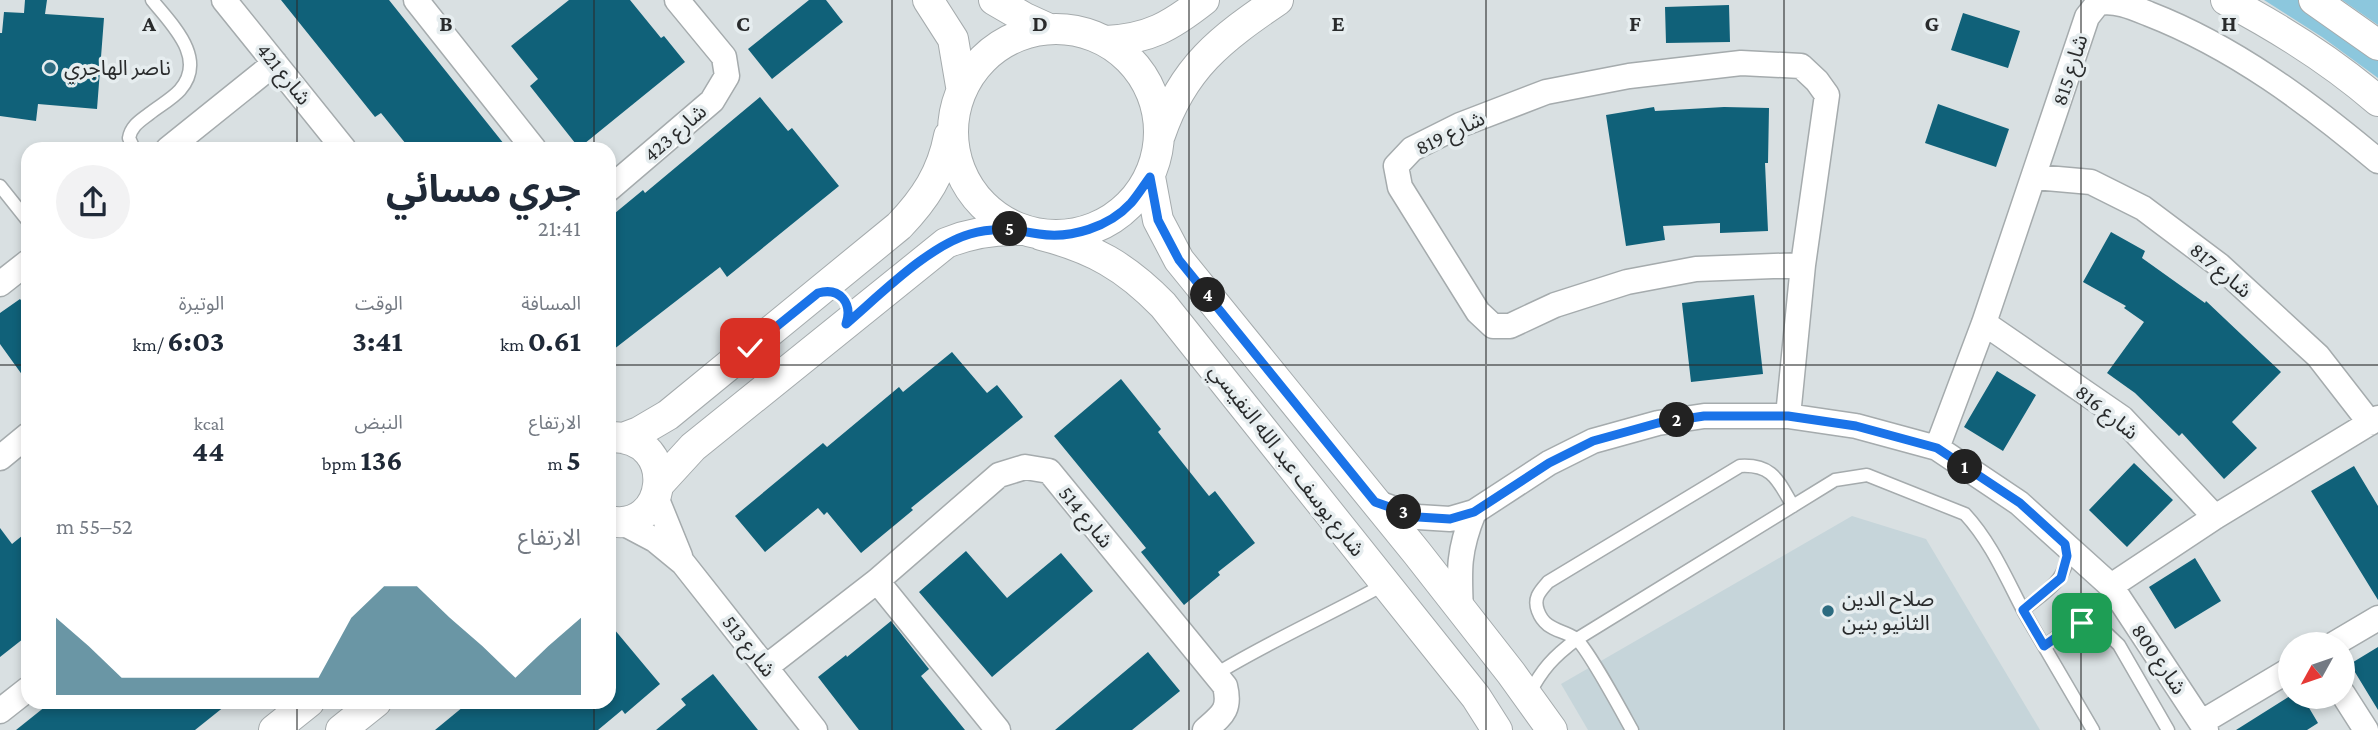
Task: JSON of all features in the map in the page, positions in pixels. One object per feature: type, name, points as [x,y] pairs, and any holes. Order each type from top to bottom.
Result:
[{"type":"street","name":"شارع 421","points":[[224,0],[338,142]]},
{"type":"street","points":[[416,0],[528,142]]},
{"type":"street","name":"شارع 423","points":[[616,183],[712,101],[727,76],[724,57],[677,0]]},
{"type":"street","points":[[928,0],[953,39],[961,86]]},
{"type":"street","points":[[994,0],[1047,28]]},
{"type":"street","points":[[1106,41],[1143,37],[1160,30],[1176,22],[1204,0]]},
{"type":"street","points":[[616,522],[635,519],[648,510],[658,490],[693,447],[946,243],[970,234],[996,229],[1074,234],[1105,223],[1131,204],[1150,177],[1160,135],[1176,96],[1200,61],[1278,0]]},
{"type":"street","points":[[2226,0],[2269,22],[2378,101]]},
{"type":"street","points":[[2314,0],[2378,45]]},
{"type":"street","name":"شارع 815","points":[[1937,448],[2035,177],[2087,17],[2098,4],[2118,2],[2178,25],[2250,66],[2333,123],[2378,161]]},
{"type":"street","points":[[616,436],[639,432],[668,415],[899,226],[919,205],[939,172],[946,154],[961,86],[982,57],[1012,37],[1047,28],[1078,30],[1106,41],[1129,58],[1146,81],[1156,107],[1160,135]]},
{"type":"street","points":[[177,142],[275,63]]},
{"type":"street","name":"شارع 819","points":[[1788,416],[1803,265],[1827,95],[1801,66],[1741,63],[1629,76],[1546,92],[1460,125],[1412,149],[1396,166],[1400,187],[1478,312],[1493,326],[1510,326],[1555,305],[1627,282],[1696,269],[1803,265]]},
{"type":"street","points":[[951,125],[955,158],[969,189],[993,214],[1032,232]]},
{"type":"street","name":"شارع يوسف عبد الله النفيسي","points":[[1150,177],[1158,220],[1179,260],[1375,502],[1552,730]]},
{"type":"street","name":"شارع 817","points":[[2035,177],[2091,182],[2143,208],[2219,265],[2318,356],[2374,420]]},
{"type":"street","name":"شارع يوسف عبد الله النفيسي","points":[[1032,232],[1096,252],[1121,266],[1163,304],[1476,696],[1497,730]]},
{"type":"street","points":[[0,284],[21,267]]},
{"type":"street","points":[[818,293],[827,290],[844,298],[849,315],[846,324]]},
{"type":"street","name":"شارع 816","points":[[1984,323],[2122,418],[2215,517]]},
{"type":"street","name":"شارع 800","points":[[1375,502],[1418,517],[1450,519],[1474,512],[1549,463],[1593,441],[1627,430],[1704,416],[1788,416],[1856,426],[1937,448],[2020,503],[2111,586],[2204,726]]},
{"type":"street","points":[[2111,586],[2215,517],[2374,420]]},
{"type":"street","points":[[616,438],[635,441],[646,449],[659,471],[658,490]]},
{"type":"street","points":[[0,458],[21,441]]},
{"type":"street","name":"شارع 514","points":[[766,667],[877,581],[999,475],[1025,467],[1049,471],[1225,686],[1229,700],[1222,715],[1205,730]]},
{"type":"street","name":"شارع 513","points":[[658,490],[668,532],[683,563]]},
{"type":"street","points":[[1461,611],[1459,570],[1462,541],[1474,512]]},
{"type":"street","name":"شارع 513","points":[[616,523],[655,540],[683,563],[815,730]]},
{"type":"street","points":[[877,581],[998,730]]},
{"type":"street","points":[[2354,632],[2378,618]]},
{"type":"street","points":[[2204,726],[2278,678]]},
{"type":"street","points":[[0,711],[21,694]]},
{"type":"street","points":[[274,730],[300,709]]},
{"type":"street","points":[[341,730],[367,709]]},
{"type":"street","points":[[2353,709],[2367,730]]},
{"type":"lane","points":[[131,142],[133,127],[180,90],[189,73],[186,44],[152,0]]},
{"type":"lane","points":[[0,186],[21,212]]},
{"type":"lane","points":[[1632,730],[1577,639],[1553,630],[1538,613],[1538,594],[1548,582],[1740,466],[1763,468],[1774,474],[1793,506]]},
{"type":"lane","points":[[1527,696],[1540,671],[1577,639],[1835,480],[1867,475],[1965,514],[1984,536],[2023,610],[2093,730]]},
{"type":"lane","points":[[2023,610],[2061,578],[2067,556],[2065,544]]},
{"type":"lane","points":[[1216,674],[1385,584]]},
{"type":"lane","points":[[2044,646],[2068,629],[2082,623],[2098,625],[2119,645],[2168,730]]},
{"type":"shaded area","points":[[2264,0],[2305,0],[2378,51],[2378,78],[2322,37]]},
{"type":"shaded area","points":[[2342,0],[2378,0],[2378,25]]},
{"type":"shaded area","name":"صلاح الدين الثانيو بنين","points":[[1852,516],[1926,539],[2040,730],[1588,730],[1561,684]]},
{"type":"building","name":"ناصر الهاجري","points":[[25,0],[47,0],[45,14],[104,18],[97,109],[38,104],[36,121],[0,116],[0,33],[4,12],[24,13]]},
{"type":"building","points":[[281,0],[389,0],[502,142],[404,142],[381,113],[375,117]]},
{"type":"building","points":[[569,0],[630,0],[685,62],[586,142],[574,142],[530,86],[538,79],[511,46]]},
{"type":"building","points":[[809,0],[826,0],[843,22],[772,79],[748,49]]},
{"type":"building","points":[[1729,5],[1730,42],[1666,43],[1665,7]]},
{"type":"building","points":[[1963,13],[2020,31],[2008,68],[1951,50]]},
{"type":"building","points":[[760,97],[788,131],[792,128],[839,186],[727,277],[720,267],[616,348],[616,212],[643,190],[645,193]]},
{"type":"building","points":[[1938,104],[2009,129],[1996,167],[1925,143]]},
{"type":"building","points":[[1654,107],[1655,111],[1724,107],[1769,108],[1768,163],[1765,163],[1768,231],[1720,233],[1720,223],[1663,226],[1665,240],[1626,246],[1606,115]]},
{"type":"building","points":[[2111,232],[2145,251],[2142,258],[2205,303],[2206,301],[2281,372],[2232,422],[2257,448],[2224,479],[2182,433],[2179,436],[2135,393],[2107,373],[2144,322],[2124,308],[2126,306],[2083,282]]},
{"type":"building","points":[[1754,295],[1763,374],[1691,382],[1682,303]]},
{"type":"building","points":[[21,300],[21,373],[0,344],[0,313]]},
{"type":"building","points":[[952,352],[987,393],[997,385],[1023,417],[911,508],[913,510],[861,553],[827,512],[824,515],[818,508],[765,552],[735,516],[823,443],[827,447],[899,387],[903,392]]},
{"type":"building","points":[[1997,371],[2036,395],[2003,451],[1964,427]]},
{"type":"building","points":[[1121,379],[1161,429],[1158,432],[1209,496],[1215,491],[1255,543],[1218,572],[1220,575],[1184,605],[1141,552],[1146,548],[1054,436]]},
{"type":"building","points":[[2134,463],[2173,500],[2127,547],[2089,510]]},
{"type":"building","points":[[2354,466],[2378,506],[2378,600],[2311,491]]},
{"type":"building","points":[[0,528],[12,544],[21,537],[21,640],[0,657]]},
{"type":"building","points":[[966,551],[1007,598],[1061,553],[1093,591],[992,677],[919,592]]},
{"type":"building","points":[[2195,558],[2221,601],[2175,629],[2149,587]]},
{"type":"building","points":[[891,621],[929,669],[921,676],[965,730],[859,730],[818,677]]},
{"type":"building","points":[[616,631],[660,684],[625,714],[622,710],[598,730],[435,730],[460,709],[616,709]]},
{"type":"building","points":[[2378,647],[2378,710],[2356,674],[2356,660]]},
{"type":"building","points":[[1148,652],[1180,691],[1132,730],[1055,730]]},
{"type":"building","points":[[713,674],[758,730],[656,730],[686,705],[681,699]]},
{"type":"building","points":[[2278,704],[2278,709],[2310,709],[2318,723],[2307,730],[2236,730]]},
{"type":"building","points":[[42,709],[221,709],[195,730],[16,730]]},
{"type":"place","name":"ناصر الهاجري","points":[[50,68]]},
{"type":"place","name":"صلاح الدين الثانيو بنين","points":[[1828,611]]},
{"type":"route","points":[[750,348],[818,293],[827,290],[844,298],[849,315],[846,324],[946,243],[970,234],[996,229],[1022,230],[1041,235],[1074,234],[1105,223],[1131,204],[1150,177],[1158,220],[1179,260],[1375,502],[1418,517],[1450,519],[1474,512],[1549,463],[1593,441],[1658,423],[1704,416],[1788,416],[1856,426],[1937,448],[2020,503],[2065,544],[2067,556],[2061,578],[2023,610],[2044,646],[2068,629],[2082,623]]}]
